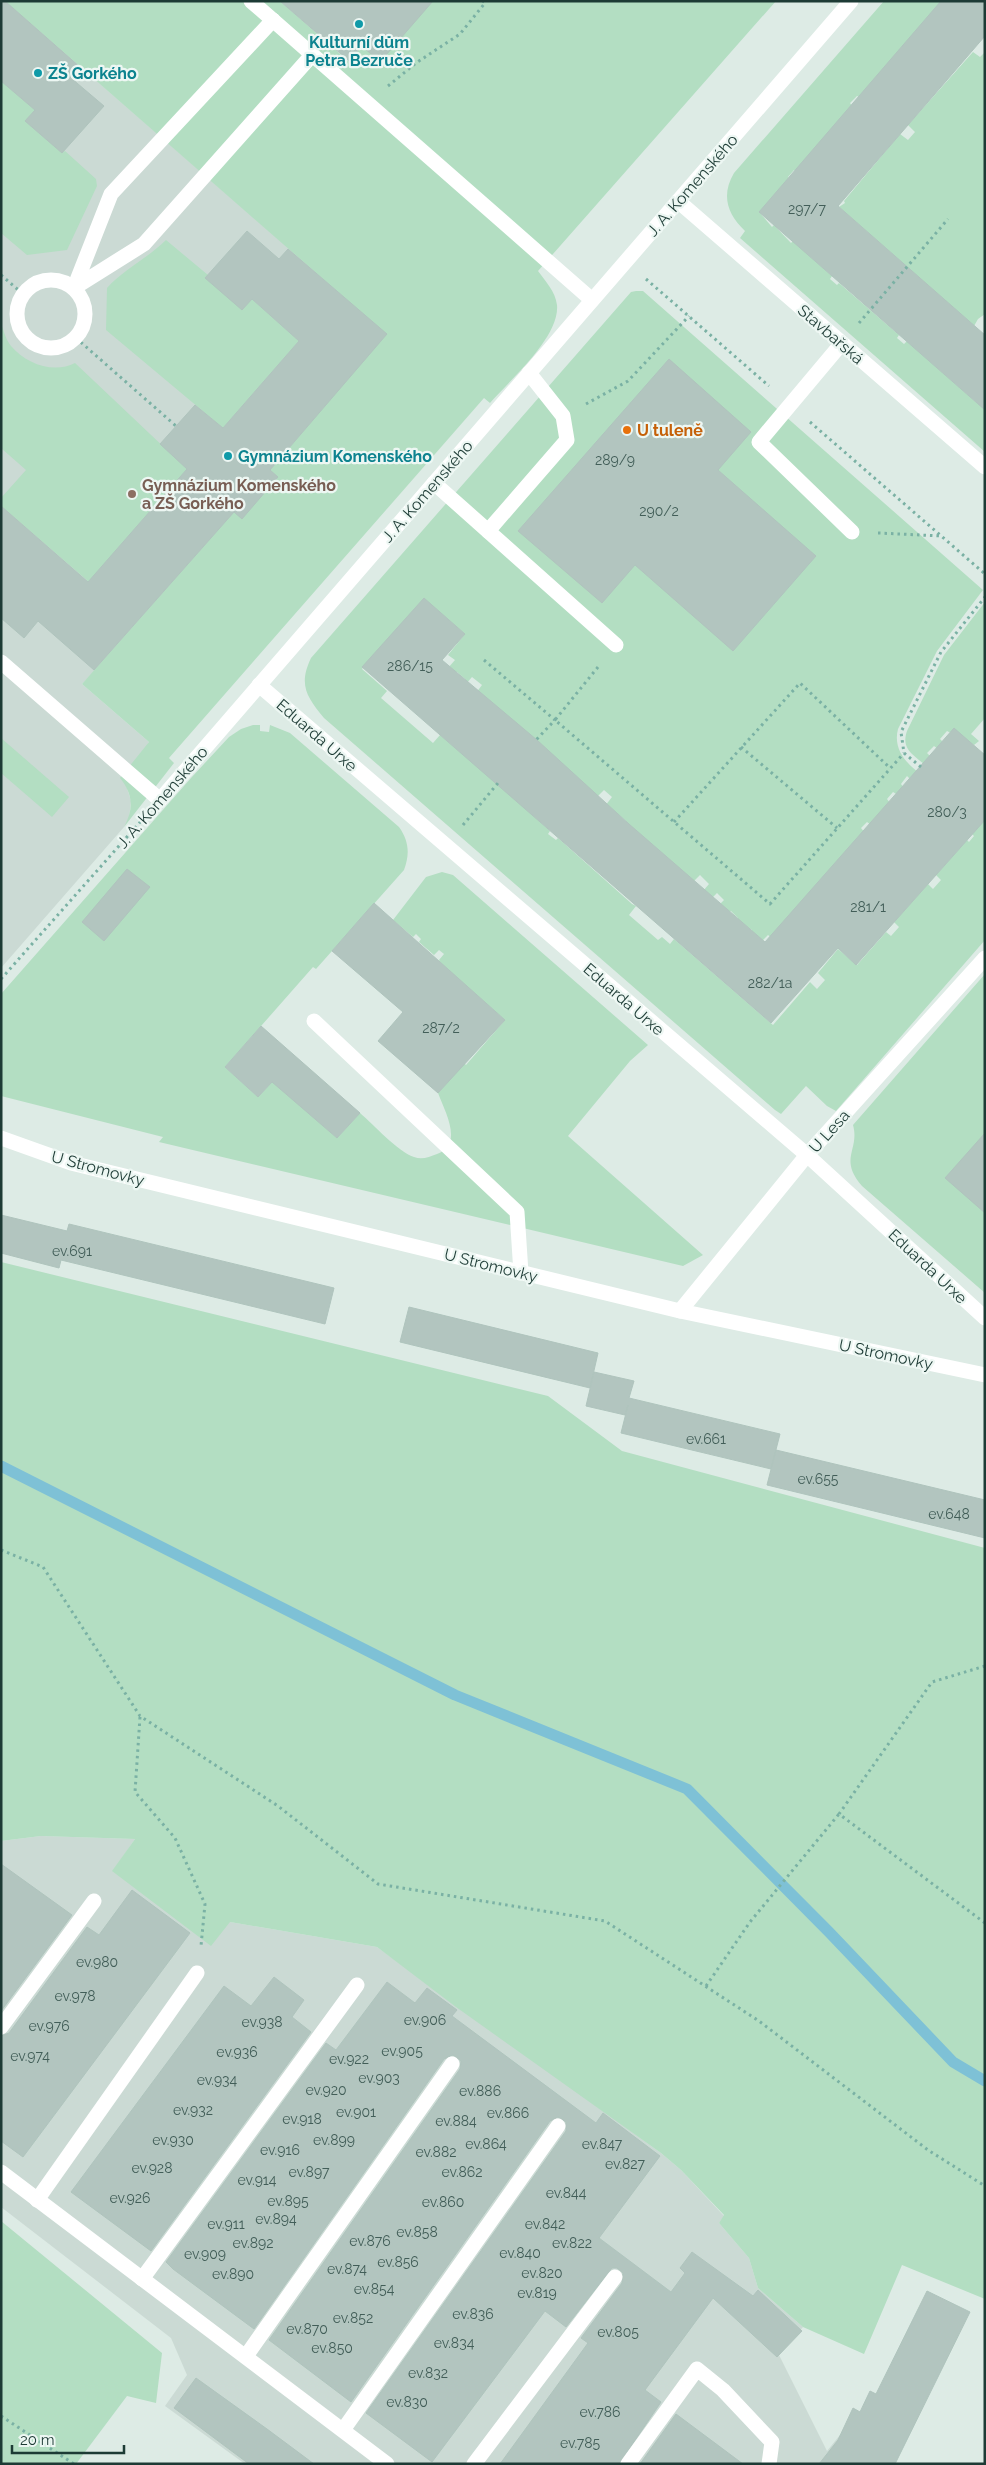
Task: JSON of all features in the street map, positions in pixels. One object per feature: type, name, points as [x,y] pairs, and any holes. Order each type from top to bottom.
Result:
[{"type":"street","points":[[251,1],[592,300]]},
{"type":"street","name":"J. A. Komenského","points":[[160,800],[851,1]]},
{"type":"street","points":[[74,288],[111,194],[272,20]]},
{"type":"street","points":[[74,288],[144,244],[312,55]]},
{"type":"street","name":"Stavbařská","points":[[678,201],[985,467]]},
{"type":"street","points":[[53,279],[74,288],[82,296],[86,307],[83,329],[76,338],[56,348],[45,348],[34,344],[25,336],[17,316],[18,305],[23,294],[41,280],[53,279]]},
{"type":"street","points":[[842,344],[759,442],[852,532]]},
{"type":"street","points":[[488,531],[567,440],[564,416],[529,373]]},
{"type":"street","points":[[434,483],[616,645]]},
{"type":"street","points":[[1,662],[160,800]]},
{"type":"street","name":"Eduarda Urxe","points":[[259,685],[807,1155],[985,1318]]},
{"type":"street","name":"U Lesa","points":[[680,1311],[807,1155],[985,958]]},
{"type":"street","points":[[314,1022],[517,1212],[521,1272]]},
{"type":"street","name":"U Stromovky","points":[[1,1138],[71,1163],[680,1311],[985,1375]]},
{"type":"street","points":[[1,2027],[94,1901]]},
{"type":"street","points":[[37,2200],[197,1973]]},
{"type":"street","points":[[142,2278],[357,1985]]},
{"type":"street","points":[[246,2356],[452,2064]]},
{"type":"street","points":[[343,2430],[558,2126]]},
{"type":"street","points":[[1,2172],[387,2464]]},
{"type":"street","points":[[474,2464],[614,2278]]},
{"type":"street","points":[[628,2464],[697,2369],[723,2390],[772,2442],[768,2464]]},
{"type":"path","points":[[391,83],[416,63],[460,34],[485,3],[483,1]]},
{"type":"path","points":[[842,344],[948,219]]},
{"type":"path","points":[[1,275],[23,294]]},
{"type":"path","points":[[564,416],[628,381],[689,316]]},
{"type":"path","points":[[76,338],[176,426]]},
{"type":"path","points":[[852,532],[942,536]]},
{"type":"path","points":[[920,767],[904,753],[901,732],[941,652],[985,597]]},
{"type":"path","points":[[536,740],[555,720],[616,645]]},
{"type":"path","points":[[484,660],[770,904],[904,753]]},
{"type":"path","points":[[674,822],[800,683],[890,768]]},
{"type":"path","points":[[741,747],[837,828]]},
{"type":"path","points":[[446,846],[498,783]]},
{"type":"path","name":"J. A. Komenského","points":[[1,979],[160,800]]},
{"type":"path","points":[[1,1550],[43,1567],[140,1716],[278,1806],[378,1884],[606,1921],[760,2021],[928,2150],[985,2186]]},
{"type":"path","points":[[706,1986],[750,1922],[839,1814],[932,1682],[985,1666]]},
{"type":"path","points":[[140,1716],[135,1792],[174,1838],[206,1904],[197,1973]]},
{"type":"path","points":[[839,1814],[985,1923]]},
{"type":"path","points":[[1,2416],[74,2464]]},
{"type":"shaded area","name":"Gymnázium Komenského a ZŠ Gorkého","points":[[1,1],[5,1],[387,334],[270,469],[278,477],[242,519],[82,684],[149,742],[126,785],[131,801],[129,819],[1,968]]},
{"type":"shaded area","points":[[41,1836],[135,1839],[113,1871],[230,1922],[377,1947],[661,2153],[681,2170],[724,2216],[719,2223],[749,2258],[758,2288],[803,2327],[779,2355],[827,2451],[840,2435],[870,2457],[865,2464],[245,2464],[165,2406],[187,2375],[171,2338],[1,2207],[1,1841]]},
{"type":"green space","points":[[5,1],[280,1],[348,61],[362,46],[433,1],[776,1],[538,271],[552,291],[557,305],[556,317],[551,331],[532,357],[490,403],[484,398],[169,758],[174,763],[124,827],[131,808],[131,802],[128,790],[120,778],[149,742],[82,684],[234,512],[242,518],[278,477],[270,470],[386,334]]},
{"type":"green space","points":[[884,1],[943,1],[859,97],[857,96],[850,103],[852,106],[796,171],[794,170],[788,177],[789,179],[760,213],[772,227],[774,225],[791,243],[793,241],[832,276],[830,279],[837,285],[839,283],[899,335],[897,338],[904,344],[907,341],[978,404],[985,398],[985,452],[740,238],[745,231],[734,218],[728,204],[728,189],[734,173]]},
{"type":"green space","points":[[973,52],[980,57],[985,52],[985,314],[978,319],[974,326],[839,207],[845,203],[844,201],[900,134],[908,140],[915,132],[908,125]]},
{"type":"green space","points":[[1,81],[35,110],[25,121],[62,153],[65,151],[96,179],[97,186],[67,250],[27,255],[1,233]]},
{"type":"green space","points":[[166,240],[208,275],[242,310],[252,299],[299,341],[223,428],[106,330],[107,288]]},
{"type":"green space","points":[[643,291],[983,590],[937,651],[898,729],[897,742],[901,754],[918,772],[911,780],[907,776],[901,784],[904,788],[898,795],[893,792],[887,799],[890,803],[871,825],[867,822],[861,828],[865,833],[774,940],[768,935],[761,942],[750,933],[752,930],[736,920],[738,918],[731,911],[728,913],[719,905],[724,900],[717,893],[711,899],[703,891],[709,884],[700,875],[693,882],[624,824],[626,821],[611,808],[605,806],[612,797],[604,790],[596,798],[476,693],[482,685],[472,677],[466,684],[465,679],[457,672],[455,674],[448,668],[455,660],[448,655],[465,634],[424,599],[362,669],[387,691],[381,698],[433,743],[440,735],[498,783],[550,831],[548,834],[556,840],[558,838],[636,906],[629,915],[658,940],[662,937],[670,944],[674,939],[773,1025],[810,982],[817,989],[825,980],[818,973],[838,949],[857,965],[886,932],[891,936],[899,927],[894,922],[928,884],[933,889],[941,880],[936,875],[967,840],[969,842],[974,836],[972,834],[985,819],[985,940],[836,1111],[827,1106],[806,1086],[781,1114],[775,1110],[324,718],[313,704],[306,690],[305,676],[311,658],[631,292]]},
{"type":"green space","points":[[1,324],[11,346],[24,358],[41,365],[58,368],[75,363],[187,469],[89,582],[1,506],[1,498],[26,470],[1,448]]},
{"type":"green space","points":[[985,602],[985,718],[971,734],[979,741],[974,745],[947,731],[940,739],[944,743],[938,749],[934,746],[927,753],[931,757],[924,764],[909,750],[905,742],[907,731],[944,655]]},
{"type":"green space","points":[[260,725],[260,731],[269,732],[270,725],[290,733],[399,827],[405,837],[408,853],[404,870],[316,969],[313,967],[225,1067],[258,1097],[273,1081],[337,1138],[360,1113],[393,1144],[414,1157],[428,1157],[445,1149],[450,1143],[450,1127],[438,1093],[464,1063],[466,1065],[505,1020],[441,964],[439,960],[444,954],[439,950],[434,955],[419,942],[421,939],[416,934],[413,937],[393,920],[426,877],[442,872],[453,875],[648,1045],[630,1061],[568,1136],[703,1255],[683,1266],[159,1142],[163,1137],[1,1096],[1,994],[229,737],[241,729]]},
{"type":"green space","points":[[1,738],[69,797],[52,817],[1,773]]},
{"type":"green space","points":[[985,974],[985,1293],[862,1186],[851,1168],[850,1161],[854,1141],[853,1125]]},
{"type":"green space","points":[[1,1262],[548,1396],[622,1451],[985,1548],[985,2299],[902,2265],[864,2354],[803,2327],[758,2288],[749,2258],[719,2223],[724,2215],[681,2170],[661,2153],[456,2007],[377,1947],[230,1922],[211,1946],[112,1871],[135,1839],[41,1836],[1,1841]]},
{"type":"green space","points":[[1,2221],[162,2353],[156,2403],[127,2396],[76,2464],[1,2464]]},
{"type":"building","name":"ZŠ Gorkého","points":[[1,1],[5,1],[80,67],[71,78],[104,106],[62,153],[25,121],[35,110],[1,81]]},
{"type":"building","name":"Kulturní dům Petra Bezruče","points":[[280,1],[433,1],[380,62],[362,46],[349,61]]},
{"type":"building","points":[[941,1],[985,1],[985,36],[838,206],[985,335],[985,410],[759,212]]},
{"type":"building","name":"Gymnázium Komenského","points":[[247,231],[279,259],[288,249],[387,334],[270,470],[278,477],[242,519],[234,512],[94,670],[38,621],[24,638],[1,618],[1,506],[88,582],[187,469],[160,444],[195,405],[223,428],[299,341],[252,299],[242,310],[205,278]]},
{"type":"building","points":[[669,359],[751,432],[718,470],[816,556],[733,651],[635,565],[602,603],[518,531]]},
{"type":"building","points":[[424,598],[465,634],[442,660],[537,740],[629,824],[765,942],[954,728],[985,755],[985,820],[856,965],[838,948],[771,1023],[362,667]]},
{"type":"building","points":[[127,869],[150,887],[104,941],[82,922]]},
{"type":"building","points":[[374,903],[505,1020],[438,1093],[378,1041],[403,1012],[332,951]]},
{"type":"building","points":[[261,1026],[360,1113],[337,1138],[272,1082],[258,1097],[225,1067]]},
{"type":"building","points":[[985,1133],[985,1213],[945,1178]]},
{"type":"building","points":[[1,1215],[67,1231],[69,1224],[334,1288],[325,1324],[61,1260],[59,1268],[1,1253]]},
{"type":"building","points":[[409,1307],[598,1353],[590,1388],[400,1342]]},
{"type":"building","points":[[594,1372],[634,1381],[629,1398],[780,1434],[771,1469],[621,1433],[628,1405],[625,1415],[586,1406]]},
{"type":"building","points":[[776,1450],[985,1500],[985,1538],[767,1485]]},
{"type":"building","points":[[1,1864],[72,1915],[1,2011]]},
{"type":"building","points":[[132,1890],[190,1933],[23,2157],[1,2141],[1,2036],[9,2033],[87,1927],[99,1935]]},
{"type":"building","points":[[274,1977],[304,2000],[292,2017],[311,2032],[151,2251],[71,2192],[224,1986],[251,2006]]},
{"type":"building","points":[[387,1982],[415,2003],[427,1988],[457,2010],[452,2016],[596,2123],[603,2113],[660,2156],[599,2238],[671,2292],[685,2273],[680,2268],[692,2252],[753,2296],[758,2290],[802,2331],[777,2357],[713,2298],[645,2390],[661,2402],[619,2464],[500,2464],[588,2343],[581,2338],[622,2283],[623,2273],[617,2268],[612,2268],[566,2327],[545,2311],[432,2462],[366,2413],[566,2131],[566,2122],[558,2117],[550,2121],[351,2402],[269,2340],[460,2069],[461,2061],[453,2055],[444,2059],[254,2329],[173,2269],[166,2262],[326,2043],[336,2050]]},
{"type":"building","points":[[927,2291],[970,2312],[895,2464],[819,2464],[838,2440],[853,2408],[860,2412],[870,2391],[876,2394]]},
{"type":"building","points":[[196,2378],[314,2464],[249,2464],[174,2408]]},
{"type":"building","points":[[676,2414],[743,2464],[640,2464]]},
{"type":"waterway","points":[[1,1466],[455,1695],[687,1789],[829,1932],[953,2062],[985,2081]]},
{"type":"place","name":"Kulturní dům Petra Bezruče","points":[[359,24]]},
{"type":"place","name":"ZŠ Gorkého","points":[[38,73]]},
{"type":"place","name":"U tuleně","points":[[627,430]]},
{"type":"place","name":"Gymnázium Komenského","points":[[228,456]]},
{"type":"place","name":"Gymnázium Komenského a ZŠ Gorkého","points":[[132,494]]}]
